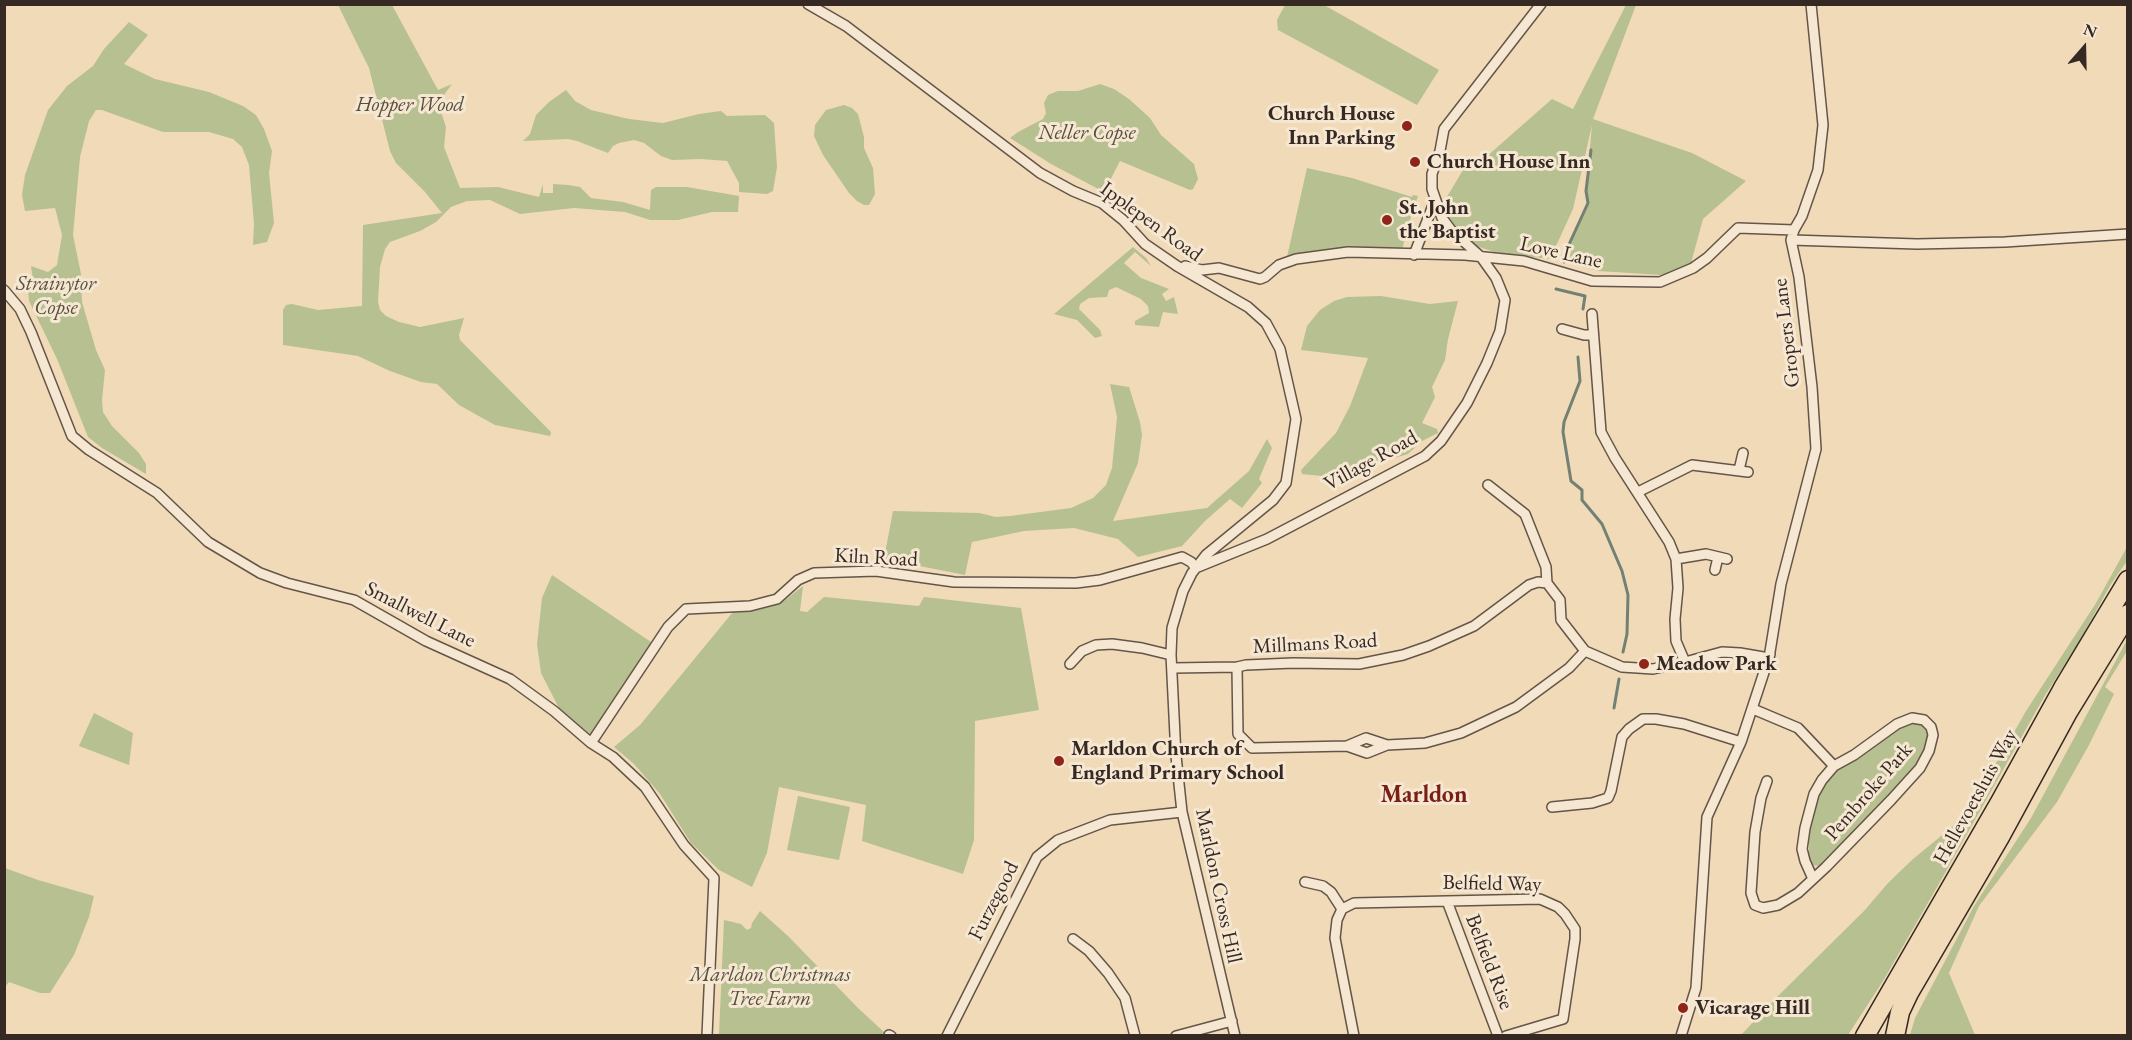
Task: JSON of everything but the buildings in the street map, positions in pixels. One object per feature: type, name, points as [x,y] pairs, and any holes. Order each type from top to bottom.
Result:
[{"type":"highway","name":"Hellevoetsluis Way","points":[[1865,1035],[2127,580]]},
{"type":"highway","name":"Hellevoetsluis Way","points":[[1895,1035],[1900,1012],[1909,993],[2000,837],[2068,712],[2127,614]]},
{"type":"street","name":"Ipplepen Road","points":[[807,4],[846,26],[1040,173],[1073,191],[1102,203],[1123,220],[1145,244],[1177,266],[1248,307],[1266,323],[1280,349],[1296,419],[1286,483],[1273,500],[1206,555],[1196,568]]},
{"type":"street","points":[[1414,255],[1435,200],[1432,174],[1440,151],[1444,129],[1541,4]]},
{"type":"street","points":[[1811,4],[1823,125],[1818,170],[1791,240],[1917,244],[2006,242],[2127,234]]},
{"type":"street","name":"Village Road","points":[[1196,568],[1267,540],[1425,456],[1441,441],[1467,403],[1500,331],[1505,300],[1496,278],[1481,256],[1451,230],[1442,218],[1435,200]]},
{"type":"street","name":"Love Lane","points":[[1177,266],[1202,270],[1220,268],[1260,279],[1279,265],[1309,257],[1351,252],[1481,256],[1524,261],[1592,281],[1660,282],[1694,268],[1738,228],[1794,230]]},
{"type":"street","name":"Gropers Lane","points":[[1769,658],[1781,584],[1816,449],[1800,277],[1791,240]]},
{"type":"street","name":"Smallwell Lane","points":[[4,290],[20,309],[31,332],[72,436],[107,462],[157,493],[208,542],[260,573],[287,583],[354,600],[426,641],[510,680],[554,711],[591,743],[613,757],[645,787],[684,845],[714,878],[707,1035]]},
{"type":"street","points":[[1592,314],[1601,432],[1669,542],[1676,559],[1678,588],[1675,619],[1676,641],[1685,662]]},
{"type":"street","points":[[1562,329],[1593,335]]},
{"type":"street","points":[[1638,492],[1692,465],[1744,471],[1743,453]]},
{"type":"street","points":[[1488,485],[1525,514],[1546,567],[1547,583],[1560,600],[1561,620],[1585,651],[1622,667],[1653,669],[1722,652],[1740,652],[1769,658]]},
{"type":"street","points":[[1676,559],[1706,554],[1722,558],[1715,570]]},
{"type":"street","name":"Kiln Road","points":[[591,743],[668,627],[686,609],[750,606],[777,599],[798,580],[814,573],[876,571],[954,582],[1076,583],[1100,580],[1182,557],[1196,568]]},
{"type":"street","name":"Marldon Cross Hill","points":[[1196,568],[1183,591],[1172,628],[1171,655],[1176,756],[1182,812],[1208,916],[1218,972],[1235,1035]]},
{"type":"street","name":"Millmans Road","points":[[1173,668],[1237,667],[1246,664],[1359,664],[1403,655],[1474,626],[1529,585],[1538,582],[1547,583]]},
{"type":"street","points":[[1681,1035],[1696,988],[1707,817],[1741,742],[1753,709],[1769,658],[1775,628]]},
{"type":"street","points":[[1070,664],[1082,651],[1096,645],[1112,644],[1171,655]]},
{"type":"street","points":[[1237,667],[1238,734],[1252,748],[1347,746],[1367,753],[1387,745],[1425,743],[1488,722],[1543,689],[1569,668],[1585,651]]},
{"type":"street","name":"Pembroke Park","points":[[1753,709],[1798,728],[1834,766]]},
{"type":"street","name":"Pembroke Park","points":[[1767,781],[1761,798],[1755,832],[1751,893],[1755,905],[1763,908],[1778,905],[1798,893],[1814,879],[1891,800],[1920,768],[1929,751],[1933,735],[1931,727],[1924,720],[1912,718],[1897,724],[1854,755],[1834,766],[1822,780],[1814,794],[1802,849],[1814,879]]},
{"type":"street","points":[[1552,807],[1592,803],[1608,798],[1622,737],[1643,719],[1684,724],[1741,742]]},
{"type":"street","name":"Furzegood","points":[[947,1035],[1037,857],[1058,840],[1110,820],[1182,812]]},
{"type":"street","points":[[1305,882],[1323,886],[1331,892],[1342,909],[1337,920],[1335,938],[1354,1035]]},
{"type":"street","name":"Belfield Way","points":[[1342,909],[1354,903],[1540,899],[1558,907],[1575,929],[1563,1019],[1506,1035]]},
{"type":"street","name":"Belfield Rise","points":[[1447,901],[1498,1035]]},
{"type":"street","points":[[1073,939],[1089,951],[1125,998],[1135,1035]]},
{"type":"street","points":[[1176,1035],[1232,1021]]},
{"type":"green space","name":"Hopper Wood","points":[[338,5],[392,5],[438,90],[452,84],[444,95],[441,112],[446,127],[444,147],[460,188],[498,187],[539,197],[543,184],[543,193],[553,193],[553,184],[568,185],[580,187],[591,198],[623,202],[650,210],[651,190],[656,187],[687,187],[739,196],[738,212],[712,212],[678,220],[650,220],[625,212],[574,208],[520,214],[490,200],[467,201],[451,207],[436,222],[420,231],[390,242],[385,249],[380,267],[378,302],[380,310],[386,316],[399,322],[420,327],[464,318],[459,335],[460,340],[551,432],[550,436],[495,425],[459,405],[437,384],[421,382],[358,356],[283,345],[283,310],[286,305],[292,304],[318,310],[362,306],[363,225],[442,213],[396,163],[390,151],[369,68]]},
{"type":"green space","points":[[1285,5],[1324,5],[1439,70],[1417,105],[1278,30],[1277,20]]},
{"type":"green space","points":[[1626,5],[1636,5],[1593,119],[1692,153],[1746,181],[1703,219],[1690,267],[1661,275],[1598,271],[1564,262],[1566,251],[1588,203],[1586,191],[1592,125],[1573,209],[1550,259],[1495,252],[1476,246],[1447,220],[1441,207],[1463,170],[1477,165],[1552,99],[1573,109]]},
{"type":"green space","name":"Strainytor Copse","points":[[129,22],[148,35],[124,64],[155,79],[209,92],[243,106],[256,115],[272,151],[269,173],[274,223],[267,242],[253,245],[254,224],[249,165],[242,147],[233,139],[209,132],[163,132],[102,110],[96,110],[89,121],[80,157],[73,235],[81,274],[82,302],[96,350],[105,370],[103,412],[112,426],[139,453],[146,464],[146,474],[88,437],[57,359],[29,301],[28,289],[33,280],[31,266],[48,272],[57,265],[62,235],[55,208],[25,211],[22,195],[25,175],[48,110],[67,86],[93,66],[104,49]]},
{"type":"green space","name":"Neller Copse","points":[[1100,84],[1114,89],[1129,99],[1150,118],[1161,135],[1194,164],[1198,179],[1193,189],[1190,190],[1120,161],[1104,192],[1051,164],[1010,138],[1043,119],[1046,113],[1044,103],[1048,95],[1058,91],[1078,91]]},
{"type":"green space","points":[[566,90],[575,101],[591,110],[629,119],[663,123],[721,111],[727,116],[765,115],[774,123],[777,167],[773,191],[767,194],[739,192],[739,183],[727,161],[672,160],[661,156],[644,143],[634,140],[613,146],[608,153],[568,139],[523,141],[530,134],[536,115]]},
{"type":"green space","points":[[844,105],[852,108],[858,114],[864,137],[864,148],[873,168],[875,194],[869,205],[857,201],[849,193],[823,155],[814,136],[815,125],[826,110]]},
{"type":"green space","points":[[1307,168],[1352,178],[1412,197],[1413,195],[1418,196],[1401,253],[1340,249],[1287,257]]},
{"type":"green space","points":[[1133,247],[1146,258],[1151,266],[1135,252],[1124,263],[1141,278],[1169,289],[1162,294],[1166,301],[1174,297],[1178,314],[1163,312],[1159,327],[1135,325],[1135,321],[1149,313],[1148,306],[1141,299],[1116,287],[1109,290],[1107,297],[1089,298],[1080,304],[1079,309],[1100,330],[1102,336],[1095,338],[1077,320],[1054,314]]},
{"type":"green space","points":[[1381,296],[1430,304],[1458,301],[1445,360],[1432,387],[1435,397],[1422,423],[1437,429],[1438,433],[1422,441],[1408,454],[1365,467],[1322,476],[1302,474],[1301,470],[1336,433],[1350,406],[1368,358],[1301,350],[1307,326],[1320,310],[1334,301],[1347,297]]},
{"type":"green space","points":[[1110,384],[1129,387],[1142,435],[1138,463],[1113,521],[1207,508],[1249,471],[1267,439],[1272,448],[1259,479],[1262,483],[1242,508],[1230,499],[1182,546],[1138,557],[1118,539],[1074,528],[1024,531],[972,542],[965,575],[884,559],[893,511],[979,513],[996,517],[1071,508],[1093,498],[1106,485],[1112,468],[1117,417]]},
{"type":"green space","points":[[2127,547],[2127,561],[2044,697],[1883,981],[1848,1035],[1741,1035],[1864,911],[1888,883],[1952,827],[2000,757],[2026,711],[2096,603]]},
{"type":"green space","points":[[552,575],[651,642],[591,735],[560,710],[541,673],[537,644],[542,598]]},
{"type":"green space","points":[[803,586],[800,611],[807,612],[824,597],[919,606],[924,597],[1021,608],[1039,710],[975,721],[974,840],[963,874],[862,841],[866,805],[779,787],[767,853],[752,887],[719,870],[691,843],[660,794],[634,764],[614,747],[640,725],[733,612],[760,609],[784,601]]},
{"type":"green space","points":[[2127,640],[2127,651],[2105,687],[2114,694],[2089,745],[2057,802],[1979,906],[1949,973],[1975,1035],[1910,1035],[1915,1018],[1974,906],[2031,818]]},
{"type":"green space","points":[[94,713],[133,733],[129,765],[79,746]]},
{"type":"green space","points":[[1918,721],[1925,725],[1928,733],[1925,748],[1917,764],[1819,866],[1812,865],[1809,858],[1809,827],[1825,782],[1838,769],[1894,730]]},
{"type":"green space","points":[[798,796],[850,807],[839,860],[787,850]]},
{"type":"green space","points":[[5,868],[94,896],[89,917],[74,955],[50,993],[40,993],[9,982],[5,987]]},
{"type":"green space","name":"Marldon Christmas Tree Farm","points":[[760,911],[884,1032],[881,1035],[719,1035],[724,920],[741,924],[747,930],[751,928]]},
{"type":"waterway","points":[[1564,262],[1566,251],[1588,203],[1586,191],[1591,150]]},
{"type":"waterway","points":[[1556,289],[1585,296],[1583,309]]},
{"type":"waterway","points":[[1578,357],[1580,381],[1564,422],[1563,432],[1571,481],[1582,490],[1582,500],[1602,524],[1622,571],[1628,595],[1627,634],[1623,652]]},
{"type":"waterway","points":[[1614,708],[1619,679]]},
{"type":"place","name":"Church House Inn Parking","points":[[1407,126]]},
{"type":"place","name":"Church House Inn","points":[[1415,162]]},
{"type":"place","name":"St. John the Baptist","points":[[1387,220]]},
{"type":"place","name":"Meadow Park","points":[[1644,664]]},
{"type":"place","name":"Marldon Church of England Primary School","points":[[1059,761]]},
{"type":"place","name":"Vicarage Hill","points":[[1683,1008]]},
{"type":"district","name":"Marldon","points":[[1424,795]]}]
